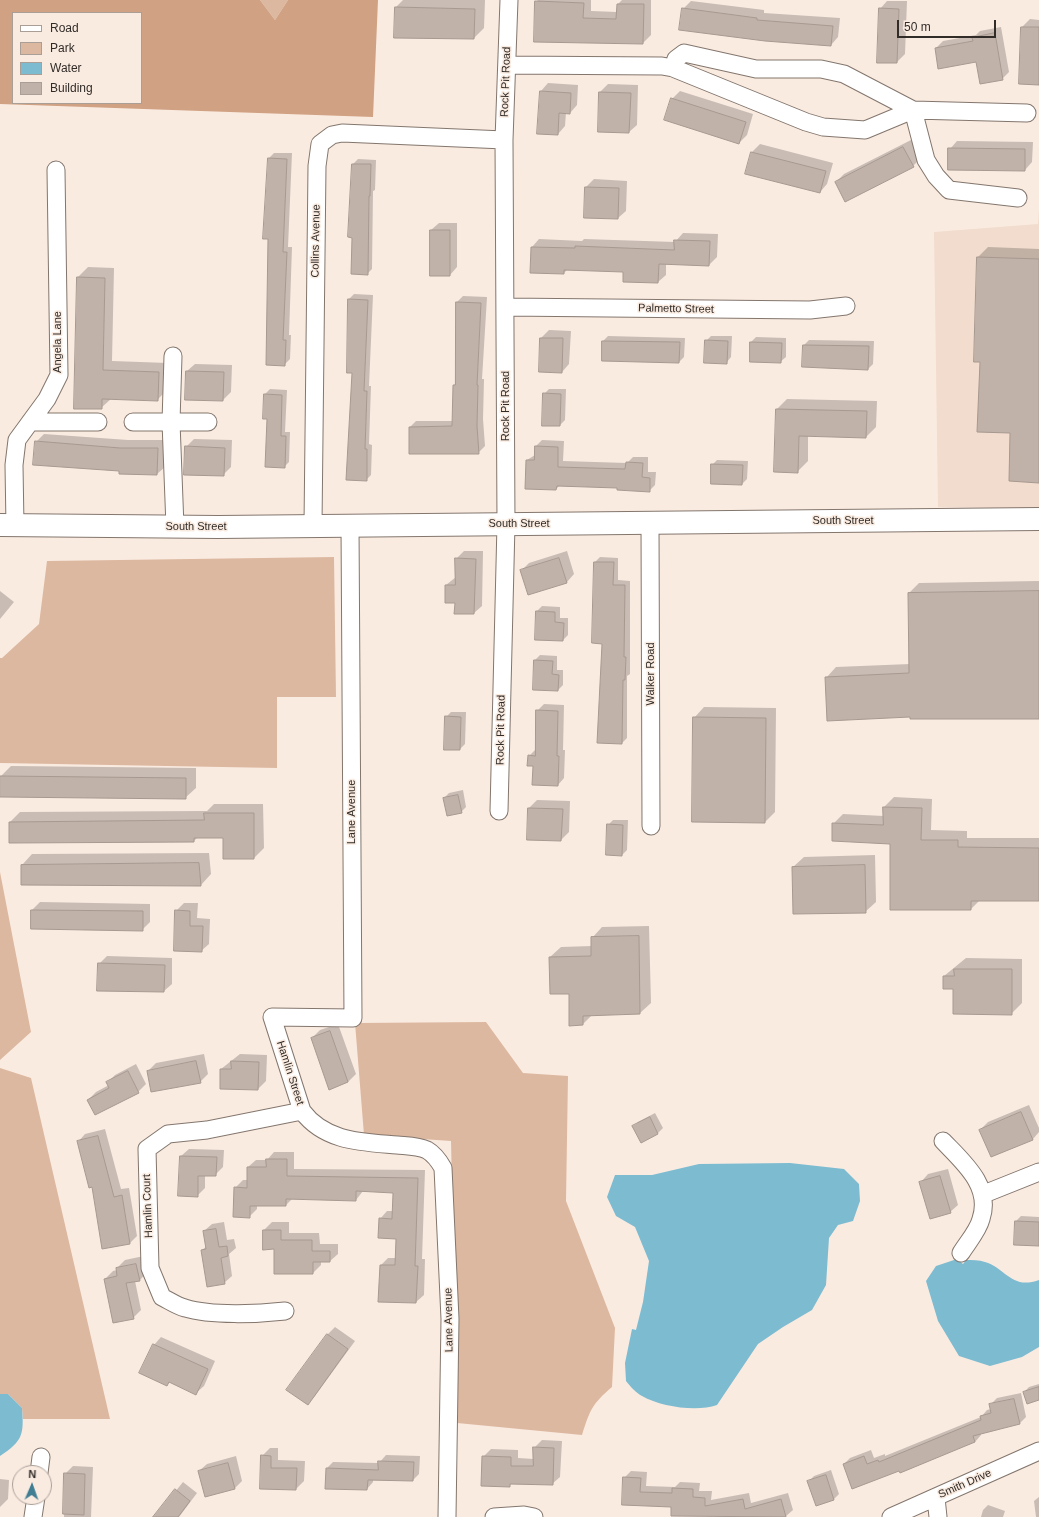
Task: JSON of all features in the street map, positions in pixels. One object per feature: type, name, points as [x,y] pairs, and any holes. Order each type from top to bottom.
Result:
[{"type":"main road","name":"South Street","points":[[8,526],[175,527],[1039,519]]},
{"type":"street","name":"Rock Pit Road","points":[[499,811],[506,524],[504,140],[509,0]]},
{"type":"street","points":[[673,68],[676,59],[684,53],[756,69],[821,69],[844,74],[913,110],[926,160],[936,176],[949,190],[1018,198]]},
{"type":"street","points":[[507,65],[662,66],[673,68],[806,122],[823,127],[865,130],[913,110],[1028,113]]},
{"type":"street","name":"Collins Avenue","points":[[313,525],[317,166],[320,144],[332,135],[342,134],[504,140]]},
{"type":"street","name":"Angela Lane","points":[[8,526],[14,464],[18,440],[47,399],[59,375],[56,170]]},
{"type":"street","name":"Palmetto Street","points":[[506,308],[810,310],[846,306]]},
{"type":"street","points":[[173,356],[171,422],[175,527]]},
{"type":"street","points":[[30,422],[98,422]]},
{"type":"street","points":[[133,422],[208,422]]},
{"type":"street","name":"Walker Road","points":[[650,523],[652,826]]},
{"type":"street","name":"Lane Avenue","points":[[272,1017],[353,1018],[350,525]]},
{"type":"street","name":"Hamlin Street","points":[[272,1017],[302,1111],[309,1120],[320,1128],[350,1141],[407,1146]]},
{"type":"street","name":"Hamlin Court","points":[[285,1311],[253,1314],[211,1312],[185,1308],[162,1297],[150,1268],[147,1149],[168,1134],[207,1130],[302,1111]]},
{"type":"street","points":[[942,1141],[970,1169],[984,1194],[982,1219],[961,1254]]},
{"type":"street","name":"Lane Avenue","points":[[407,1146],[424,1149],[433,1155],[443,1168],[450,1319],[447,1517]]},
{"type":"street","points":[[984,1194],[1039,1172]]},
{"type":"street","name":"Smith Drive","points":[[891,1517],[1039,1451]]},
{"type":"street","points":[[936,1498],[938,1517]]},
{"type":"street","points":[[33,1517],[35,1505]]},
{"type":"street","points":[[494,1517],[534,1517]]},
{"type":"shaded area","points":[[0,0],[260,0],[275,20],[288,0],[378,0],[373,117],[0,104]]},
{"type":"shaded area","points":[[1039,209],[1039,509],[938,507],[934,232],[1038,224]]},
{"type":"green space","points":[[260,0],[288,0],[275,20]]},
{"type":"green space","points":[[334,557],[336,697],[277,697],[277,768],[0,763],[0,658],[2,658],[39,624],[47,561]]},
{"type":"green space","points":[[0,872],[31,1032],[0,1060]]},
{"type":"green space","points":[[486,1022],[523,1073],[568,1076],[566,1201],[615,1328],[612,1387],[592,1408],[582,1435],[457,1423],[451,1141],[364,1135],[355,1023]]},
{"type":"green space","points":[[0,1068],[31,1078],[110,1419],[23,1419],[22,1408],[8,1394],[0,1394]]},
{"type":"water","points":[[790,1163],[844,1169],[859,1184],[860,1201],[853,1221],[838,1225],[829,1238],[826,1285],[812,1310],[758,1344],[717,1405],[700,1408],[669,1406],[640,1395],[626,1381],[625,1363],[632,1329],[636,1330],[643,1302],[649,1261],[635,1227],[616,1216],[607,1197],[615,1175],[652,1175],[699,1164]]},
{"type":"water","points":[[957,1259],[963,1264],[966,1260],[978,1260],[985,1262],[1009,1277],[1022,1282],[1039,1280],[1039,1347],[1022,1357],[990,1366],[959,1356],[938,1321],[926,1281],[936,1266]]},
{"type":"water","points":[[0,1394],[8,1394],[22,1408],[23,1424],[18,1441],[8,1451],[0,1456]]},
{"type":"building","points":[[535,1],[584,3],[583,18],[616,19],[617,4],[644,4],[643,44],[534,42]]},
{"type":"building","points":[[395,7],[475,9],[474,39],[394,38]]},
{"type":"building","points":[[682,8],[757,18],[757,20],[833,26],[831,46],[765,41],[679,30]]},
{"type":"building","points":[[879,8],[899,9],[897,63],[877,63]]},
{"type":"building","points":[[1021,27],[1039,27],[1039,85],[1019,84]]},
{"type":"building","points":[[995,33],[1003,80],[980,84],[976,62],[938,69],[935,48],[973,41],[972,38]]},
{"type":"building","points":[[540,91],[571,93],[570,114],[559,113],[558,135],[537,134]]},
{"type":"building","points":[[599,92],[631,93],[629,133],[598,132]]},
{"type":"building","points":[[671,98],[746,122],[739,144],[664,120]]},
{"type":"building","points":[[903,147],[914,167],[845,202],[835,182]]},
{"type":"building","points":[[948,148],[1025,149],[1025,171],[948,170]]},
{"type":"building","points":[[751,152],[826,171],[820,193],[745,174]]},
{"type":"building","points":[[268,158],[287,159],[283,252],[287,252],[283,340],[286,340],[285,366],[266,365],[268,239],[263,239]]},
{"type":"building","points":[[352,164],[371,164],[368,275],[351,274],[352,238],[348,237]]},
{"type":"building","points":[[585,187],[619,188],[618,219],[584,218]]},
{"type":"building","points":[[430,230],[450,230],[450,276],[430,276]]},
{"type":"building","points":[[674,240],[710,241],[709,266],[659,264],[658,283],[623,282],[623,272],[564,270],[564,274],[530,273],[531,247],[575,248],[575,246],[674,250]]},
{"type":"building","points":[[977,257],[1039,259],[1039,483],[1009,481],[1010,433],[977,432],[980,362],[974,362]]},
{"type":"building","points":[[77,277],[105,278],[103,370],[159,372],[158,401],[102,399],[102,409],[74,409]]},
{"type":"building","points":[[348,299],[368,300],[364,391],[367,391],[365,449],[367,449],[367,481],[346,480],[352,373],[347,373]]},
{"type":"building","points":[[456,302],[481,303],[477,385],[479,454],[409,454],[409,427],[452,426],[453,385],[455,385]]},
{"type":"building","points":[[540,338],[563,338],[562,373],[539,372]]},
{"type":"building","points":[[705,340],[728,341],[727,364],[704,363]]},
{"type":"building","points":[[602,341],[680,342],[679,363],[602,361]]},
{"type":"building","points":[[750,342],[782,343],[781,363],[750,362]]},
{"type":"building","points":[[803,345],[869,346],[868,370],[802,367]]},
{"type":"building","points":[[186,371],[224,372],[223,401],[185,400]]},
{"type":"building","points":[[543,393],[561,394],[560,426],[542,426]]},
{"type":"building","points":[[264,394],[282,395],[281,436],[286,436],[285,468],[265,467],[267,419],[263,419]]},
{"type":"building","points":[[776,409],[867,411],[866,438],[799,436],[798,473],[774,472]]},
{"type":"building","points":[[35,441],[120,448],[158,448],[157,475],[119,474],[119,471],[33,465]]},
{"type":"building","points":[[185,446],[225,448],[224,476],[184,475]]},
{"type":"building","points":[[535,446],[558,447],[558,467],[625,469],[626,462],[643,463],[642,477],[650,478],[650,492],[617,490],[617,488],[557,486],[556,490],[525,489],[526,460],[534,460]]},
{"type":"building","points":[[711,464],[743,465],[742,485],[711,484]]},
{"type":"building","points":[[455,558],[476,559],[474,614],[454,614],[455,603],[445,603],[445,585],[455,585]]},
{"type":"building","points":[[559,558],[567,583],[528,595],[520,570]]},
{"type":"building","points":[[594,562],[614,562],[613,585],[625,585],[624,657],[626,657],[625,680],[623,680],[622,744],[597,743],[602,644],[592,643]]},
{"type":"building","points":[[1039,591],[1039,719],[910,719],[910,717],[827,721],[825,677],[909,673],[908,593]]},
{"type":"building","points":[[536,611],[555,612],[555,622],[564,623],[563,641],[535,640]]},
{"type":"building","points":[[534,660],[553,661],[552,674],[559,675],[558,691],[533,690]]},
{"type":"building","points":[[536,710],[558,711],[558,786],[532,785],[533,766],[527,766],[528,755],[535,756]]},
{"type":"building","points":[[445,716],[461,717],[460,750],[444,750]]},
{"type":"building","points":[[693,717],[766,718],[765,823],[692,822]]},
{"type":"building","points":[[0,776],[186,778],[186,799],[0,797]]},
{"type":"building","points":[[458,795],[462,813],[447,816],[443,798]]},
{"type":"building","points":[[883,807],[922,808],[921,840],[958,840],[958,847],[1039,848],[1039,901],[971,901],[971,910],[890,910],[890,844],[832,841],[832,823],[883,825]]},
{"type":"building","points":[[528,808],[563,809],[561,841],[527,840]]},
{"type":"building","points":[[204,813],[254,813],[254,859],[223,859],[223,838],[194,838],[194,842],[9,843],[9,822],[204,820]]},
{"type":"building","points":[[607,824],[623,825],[622,856],[606,855]]},
{"type":"building","points":[[199,863],[201,886],[21,885],[21,865]]},
{"type":"building","points":[[865,865],[866,913],[793,914],[792,867]]},
{"type":"building","points":[[31,910],[143,911],[143,931],[31,929]]},
{"type":"building","points":[[175,910],[190,911],[190,926],[203,926],[202,952],[174,951]]},
{"type":"building","points":[[639,936],[640,1014],[583,1016],[583,1025],[569,1026],[569,994],[550,994],[549,957],[591,956],[591,937]]},
{"type":"building","points":[[98,963],[165,965],[164,992],[97,991]]},
{"type":"building","points":[[954,969],[1012,969],[1012,1015],[953,1014],[953,989],[943,989],[943,976],[954,976]]},
{"type":"building","points":[[330,1031],[348,1082],[329,1090],[311,1038]]},
{"type":"building","points":[[196,1061],[201,1083],[151,1092],[147,1071]]},
{"type":"building","points":[[231,1061],[259,1062],[258,1090],[220,1089],[220,1069],[231,1069]]},
{"type":"building","points":[[128,1071],[139,1093],[95,1115],[87,1100],[109,1088],[106,1082]]},
{"type":"building","points":[[1021,1112],[1033,1140],[991,1157],[979,1130]]},
{"type":"building","points":[[650,1117],[658,1134],[641,1143],[632,1126]]},
{"type":"building","points":[[98,1136],[114,1197],[122,1195],[130,1244],[102,1249],[92,1187],[89,1188],[77,1141]]},
{"type":"building","points":[[180,1156],[217,1157],[216,1176],[198,1176],[198,1197],[178,1196]]},
{"type":"building","points":[[266,1159],[287,1159],[287,1176],[418,1178],[415,1266],[418,1266],[416,1303],[378,1302],[380,1265],[395,1265],[396,1239],[378,1238],[379,1218],[392,1219],[393,1193],[356,1191],[356,1201],[286,1199],[286,1206],[250,1206],[250,1218],[233,1217],[234,1187],[247,1188],[247,1167],[266,1167]]},
{"type":"building","points":[[940,1176],[951,1213],[930,1219],[919,1182]]},
{"type":"building","points":[[1015,1221],[1039,1222],[1039,1246],[1014,1245]]},
{"type":"building","points":[[216,1229],[219,1247],[227,1246],[228,1256],[221,1258],[225,1284],[207,1287],[201,1250],[206,1249],[203,1231]]},
{"type":"building","points":[[263,1230],[281,1230],[281,1240],[312,1240],[312,1251],[330,1251],[330,1262],[313,1262],[313,1274],[274,1274],[274,1249],[263,1250]]},
{"type":"building","points":[[136,1264],[140,1281],[126,1283],[134,1319],[113,1323],[104,1279],[117,1276],[116,1268]]},
{"type":"building","points":[[327,1334],[348,1349],[308,1405],[286,1390]]},
{"type":"building","points":[[153,1344],[208,1369],[196,1395],[169,1382],[167,1386],[139,1373]]},
{"type":"building","points":[[1039,1387],[1039,1400],[1027,1404],[1023,1392]]},
{"type":"building","points":[[1014,1399],[1020,1424],[973,1436],[975,1442],[900,1473],[899,1471],[852,1489],[843,1464],[864,1456],[867,1464],[878,1460],[879,1462],[981,1420],[980,1416],[991,1413],[989,1404]]},
{"type":"building","points":[[533,1447],[554,1448],[553,1485],[510,1484],[510,1487],[481,1486],[482,1456],[511,1457],[511,1466],[533,1466]]},
{"type":"building","points":[[261,1455],[271,1456],[271,1468],[297,1468],[296,1490],[260,1489]]},
{"type":"building","points":[[378,1461],[414,1462],[413,1481],[368,1480],[367,1490],[325,1489],[326,1468],[378,1470]]},
{"type":"building","points":[[228,1463],[235,1489],[205,1497],[198,1471]]},
{"type":"building","points":[[64,1473],[85,1474],[84,1515],[63,1514]]},
{"type":"building","points":[[826,1475],[834,1500],[816,1506],[807,1481]]},
{"type":"building","points":[[623,1477],[641,1478],[640,1492],[672,1493],[672,1488],[693,1489],[693,1497],[705,1498],[705,1506],[743,1499],[745,1509],[781,1499],[786,1517],[671,1516],[671,1507],[622,1505]]},
{"type":"building","points":[[175,1489],[190,1501],[178,1517],[153,1517]]}]
